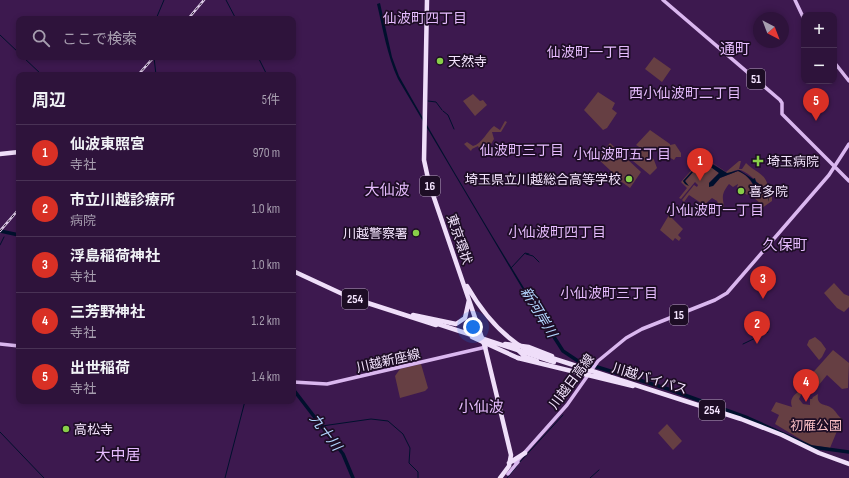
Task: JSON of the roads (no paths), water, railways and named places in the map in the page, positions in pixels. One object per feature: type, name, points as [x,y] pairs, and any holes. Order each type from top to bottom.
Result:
[{"type":"highway","name":"東京環状","points":[[428,0],[425,111],[427,166],[486,347],[512,448],[512,461],[508,474],[504,478]]},
{"type":"highway","name":"東京環状","points":[[425,132],[424,149],[428,179],[469,300],[473,307]]},
{"type":"highway","points":[[0,156],[16,153]]},
{"type":"highway","points":[[0,156],[16,156]]},
{"type":"highway","name":"254","points":[[296,269],[356,297],[413,315],[473,337],[531,363],[592,370]]},
{"type":"highway","name":"254","points":[[296,272],[349,297],[479,336],[509,344],[529,347],[563,362]]},
{"type":"highway","name":"川越バイパス","points":[[467,286],[485,314],[510,339],[532,352],[571,365],[592,370],[652,392],[766,430],[818,455],[849,465]]},
{"type":"highway","points":[[413,315],[451,324],[459,324],[465,318],[469,300]]},
{"type":"highway","name":"254","points":[[473,307],[525,357],[558,367]]},
{"type":"highway","name":"254","points":[[479,336],[528,355],[571,365]]},
{"type":"highway","name":"東京環状","points":[[486,347],[512,461]]},
{"type":"highway","points":[[554,362],[582,370],[592,370]]},
{"type":"highway","points":[[512,448],[516,456],[524,454]]},
{"type":"highway","points":[[500,478],[512,461],[524,454]]},
{"type":"main road","name":"51","points":[[663,0],[780,100],[782,103],[782,114],[849,181]]},
{"type":"main road","points":[[795,0],[801,13]]},
{"type":"main road","points":[[837,66],[849,81]]},
{"type":"main road","name":"川越日高線","points":[[508,474],[567,405],[604,355],[632,333],[715,300],[727,293],[834,167],[849,144]]},
{"type":"main road","points":[[0,344],[16,346]]},
{"type":"main road","name":"川越新座線","points":[[296,382],[327,384],[486,347]]},
{"type":"water","points":[[380,3],[392,57],[399,76],[512,269],[550,330],[545,327],[398,79],[391,61],[377,4]]},
{"type":"water","points":[[701,161],[709,162],[727,173],[739,170],[753,179],[755,178],[756,182],[765,190],[769,202],[766,194],[760,187],[756,184],[754,188],[752,182],[738,171],[720,178],[713,186],[709,187],[709,183],[719,173],[704,162],[701,163],[685,181],[689,186],[685,184],[683,181]]},
{"type":"waterway","points":[[157,16],[164,0]]},
{"type":"waterway","points":[[226,0],[234,16]]},
{"type":"waterway","points":[[0,35],[16,50]]},
{"type":"waterway","points":[[26,60],[39,72]]},
{"type":"waterway","points":[[154,60],[156,72]]},
{"type":"waterway","points":[[260,60],[266,72]]},
{"type":"waterway","points":[[428,101],[436,102],[442,110]]},
{"type":"waterway","points":[[443,111],[448,115],[454,129]]},
{"type":"waterway","name":"九十川","points":[[0,231],[16,234]]},
{"type":"waterway","points":[[0,245],[4,237]]},
{"type":"waterway","points":[[511,268],[525,253],[529,254]]},
{"type":"waterway","points":[[526,254],[533,256],[539,262]]},
{"type":"waterway","name":"新河岸川","points":[[547,326],[563,351],[578,361],[668,389],[748,418],[812,447],[849,452]]},
{"type":"waterway","points":[[743,344],[768,332]]},
{"type":"waterway","name":"九十川","points":[[296,393],[343,454],[353,478]]},
{"type":"waterway","points":[[225,478],[244,404]]},
{"type":"waterway","points":[[519,463],[563,415]]},
{"type":"waterway","points":[[322,426],[371,419],[388,421],[403,434],[410,448],[409,463],[418,472],[418,478]]},
{"type":"waterway","points":[[0,432],[44,478]]},
{"type":"waterway","points":[[507,478],[517,466]]},
{"type":"waterway","points":[[590,478],[599,470]]},
{"type":"railway","points":[[191,16],[204,0]]},
{"type":"railway","points":[[141,72],[151,60]]},
{"type":"railway","points":[[0,231],[16,212]]},
{"type":"place","name":"天然寺","points":[[440,61]]},
{"type":"place","name":"出世稲荷","points":[[816,121]]},
{"type":"place","name":"埼玉病院","points":[[758,161]]},
{"type":"place","name":"埼玉県立川越総合高等学校","points":[[629,179]]},
{"type":"place","name":"仙波東照宮","points":[[700,181]]},
{"type":"place","name":"喜多院","points":[[741,191]]},
{"type":"place","name":"川越警察署","points":[[416,233]]},
{"type":"place","name":"浮島稲荷神社","points":[[763,299]]},
{"type":"place","name":"市立川越診療所","points":[[757,344]]},
{"type":"place","name":"三芳野神社","points":[[806,402]]},
{"type":"place","name":"高松寺","points":[[66,429]]},
{"type":"district","name":"仙波町四丁目","points":[[425,18]]},
{"type":"district","name":"通町","points":[[735,49]]},
{"type":"district","name":"仙波町一丁目","points":[[589,52]]},
{"type":"district","name":"西小仙波町二丁目","points":[[685,93]]},
{"type":"district","name":"仙波町三丁目","points":[[522,150]]},
{"type":"district","name":"小仙波町五丁目","points":[[622,154]]},
{"type":"district","name":"大仙波","points":[[387,190]]},
{"type":"district","name":"小仙波町一丁目","points":[[715,210]]},
{"type":"district","name":"小仙波町四丁目","points":[[557,232]]},
{"type":"district","name":"久保町","points":[[785,245]]},
{"type":"district","name":"小仙波町三丁目","points":[[609,293]]},
{"type":"district","name":"小仙波","points":[[481,407]]},
{"type":"district","name":"大中居","points":[[118,455]]},
{"type":"park label","name":"初雁公園","points":[[816,425]]}]
